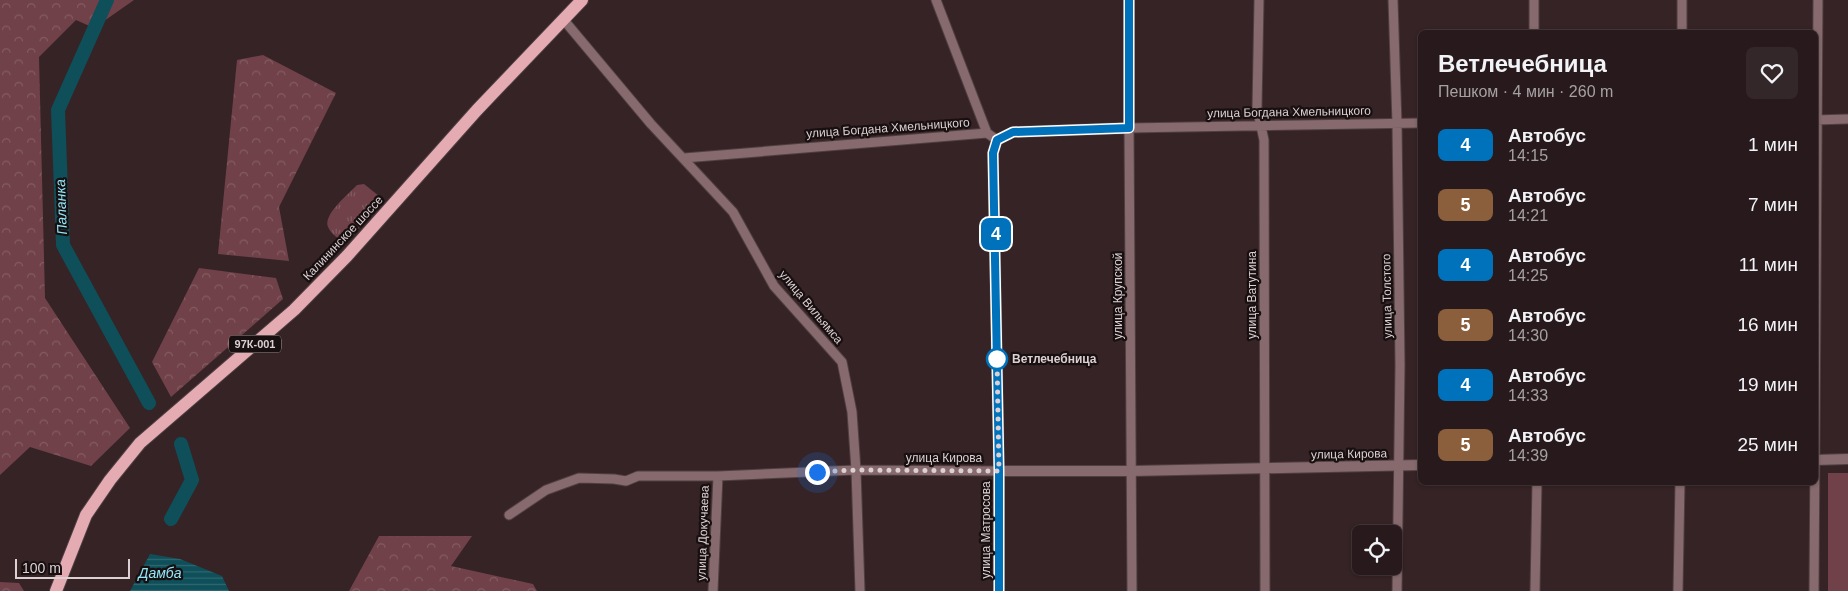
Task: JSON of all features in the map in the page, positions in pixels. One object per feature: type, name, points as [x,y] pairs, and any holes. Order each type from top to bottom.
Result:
[{"type":"main road","name":"Калининское шоссе","points":[[56,591],[86,515],[110,480],[140,443],[294,310],[347,256],[477,110],[582,0]]},
{"type":"street","points":[[936,0],[987,133]]},
{"type":"street","name":"улица Крупской","points":[[1129,0],[1132,591]]},
{"type":"street","name":"улица Ватутина","points":[[1259,0],[1257,108],[1264,140],[1264,591]]},
{"type":"street","name":"улица Толстого","points":[[1393,0],[1397,124],[1400,365],[1397,591]]},
{"type":"street","points":[[1534,0],[1534,30]]},
{"type":"street","points":[[1682,0],[1682,30]]},
{"type":"street","points":[[1818,0],[1818,30]]},
{"type":"street","name":"улица Вильямса","points":[[563,19],[651,124],[733,212],[774,286],[842,362],[852,412],[860,591]]},
{"type":"street","points":[[1818,120],[1848,120]]},
{"type":"street","name":"улица Богдана Хмельницкого","points":[[684,158],[810,146],[987,133],[997,140],[1013,132],[1260,124],[1418,123]]},
{"type":"street","name":"улица Матросова","points":[[997,140],[993,153],[999,471],[999,591]]},
{"type":"street","points":[[1818,460],[1848,459]]},
{"type":"street","name":"улица Кирова","points":[[509,515],[546,490],[579,478],[626,481],[638,476],[718,476],[856,470],[1132,471],[1418,465]]},
{"type":"street","name":"улица Докучаева","points":[[713,591],[718,476]]},
{"type":"street","points":[[1535,591],[1537,485]]},
{"type":"street","points":[[1678,591],[1680,485]]},
{"type":"street","points":[[1814,591],[1815,485]]},
{"type":"green space","points":[[0,0],[134,0],[94,28],[76,20],[39,57],[45,298],[130,428],[91,466],[30,447],[0,475]]},
{"type":"green space","points":[[263,55],[336,93],[279,207],[289,261],[218,254],[237,60]]},
{"type":"green space","points":[[364,184],[384,200],[345,244],[331,232],[327,222],[333,210],[343,199],[357,185]]},
{"type":"green space","points":[[199,268],[276,278],[283,299],[171,397],[152,362]]},
{"type":"green space","points":[[1828,473],[1848,473],[1848,591],[1828,591]]},
{"type":"green space","points":[[379,536],[472,536],[451,566],[533,584],[537,591],[349,591]]},
{"type":"green space","points":[[0,582],[19,583],[24,591],[0,591]]},
{"type":"water","name":"Дамба","points":[[150,554],[180,559],[222,576],[229,591],[130,591]]},
{"type":"waterway","name":"Паланка","points":[[107,0],[58,110],[63,245],[149,403]]},
{"type":"waterway","name":"Паланка","points":[[171,519],[192,480],[181,444]]},
{"type":"bus line","name":"4","points":[[999,591],[996,233],[993,153],[997,140],[1013,132],[1129,128],[1129,0]]},
{"type":"place","name":"Ветлечебница","points":[[997,359]]},
{"type":"route","points":[[817,472],[856,470],[999,471],[997,359]]}]
